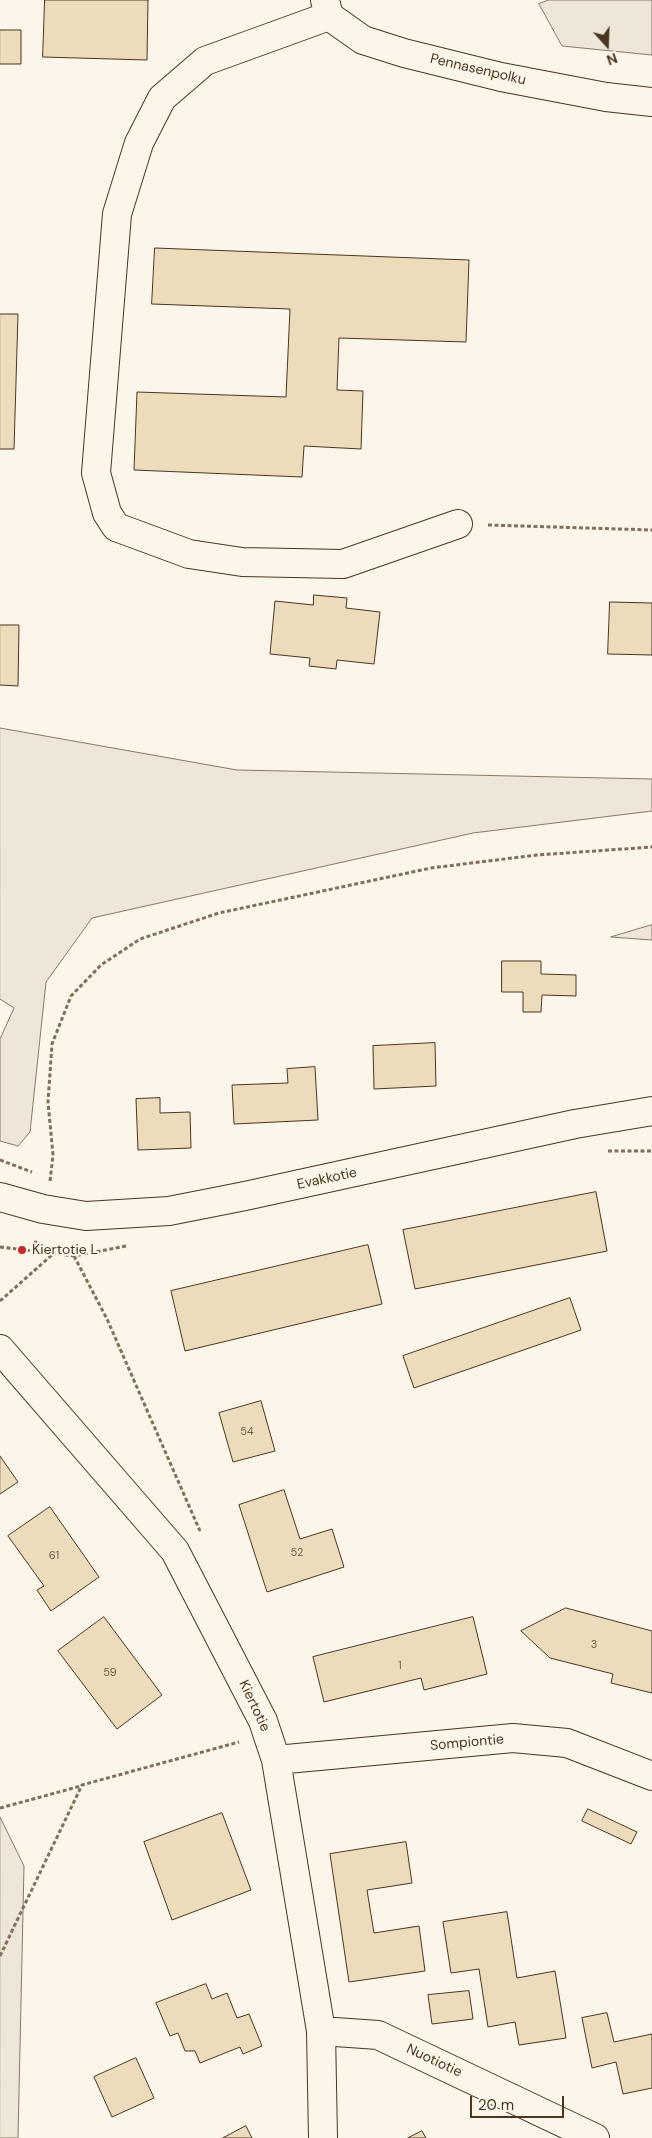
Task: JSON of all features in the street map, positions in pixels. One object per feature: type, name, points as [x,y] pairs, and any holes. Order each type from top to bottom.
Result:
[{"type":"street","name":"Pennasenpolku","points":[[327,8],[363,40],[404,53],[558,88],[606,97],[652,102]]},
{"type":"street","points":[[327,8],[205,61],[162,98],[139,143],[117,214],[96,473],[106,513],[116,527],[189,554],[242,562],[343,564],[458,524]]},
{"type":"street","name":"Evakkotie","points":[[0,1197],[43,1209],[86,1216],[169,1211],[575,1124],[652,1111]]},
{"type":"street","name":"Kiertotie","points":[[0,1349],[175,1551],[263,1721],[276,1760],[321,2031],[323,2138]]},
{"type":"street","name":"Sompiontie","points":[[276,1760],[513,1738],[567,1743],[652,1776]]},
{"type":"street","name":"Nuotiotie","points":[[321,2031],[378,2035],[595,2138]]},
{"type":"path","points":[[458,524],[652,530]]},
{"type":"path","points":[[43,1209],[50,1180],[53,1155],[48,1102],[52,1044],[71,996],[101,965],[140,939],[219,913],[431,868],[537,855],[652,847]]},
{"type":"path","points":[[0,1160],[33,1173]]},
{"type":"path","points":[[42,1176],[50,1180]]},
{"type":"path","points":[[0,1301],[54,1253]]},
{"type":"path","points":[[74,1256],[107,1320],[202,1537]]},
{"type":"path","points":[[0,1808],[268,1735]]},
{"type":"path","points":[[0,1956],[82,1786]]},
{"type":"shaded area","points":[[549,0],[652,0],[652,55],[562,46],[539,4]]},
{"type":"shaded area","points":[[0,728],[237,770],[652,779],[652,811],[473,833],[92,918],[46,982],[30,1132],[18,1146],[0,1141],[0,1039],[14,1008],[0,999]]},
{"type":"shaded area","points":[[652,925],[652,940],[611,937]]},
{"type":"shaded area","points":[[0,1817],[24,1866],[18,2138],[0,2138]]},
{"type":"building","points":[[45,0],[148,0],[147,60],[43,57]]},
{"type":"building","points":[[0,30],[21,30],[21,64],[0,64]]},
{"type":"building","points":[[155,248],[469,260],[466,342],[339,338],[337,390],[363,391],[361,449],[304,446],[302,477],[134,470],[137,392],[286,397],[290,309],[152,304]]},
{"type":"building","points":[[0,314],[18,314],[14,449],[0,449]]},
{"type":"building","points":[[314,595],[347,598],[346,608],[380,612],[374,664],[337,660],[336,669],[309,666],[310,658],[270,654],[275,601],[313,605]]},
{"type":"building","points":[[610,602],[652,603],[652,655],[608,654]]},
{"type":"building","points":[[0,625],[19,625],[18,686],[0,685]]},
{"type":"building","points":[[502,961],[541,961],[541,974],[576,975],[576,996],[542,995],[541,1012],[523,1012],[523,992],[502,992]]},
{"type":"building","points":[[435,1043],[436,1086],[374,1089],[373,1046]]},
{"type":"building","points":[[315,1067],[318,1120],[234,1124],[232,1085],[288,1083],[287,1069]]},
{"type":"building","points":[[160,1098],[160,1113],[190,1112],[191,1148],[138,1150],[136,1099]]},
{"type":"building","points":[[596,1192],[607,1251],[415,1289],[403,1230]]},
{"type":"building","points":[[368,1245],[382,1304],[185,1351],[171,1291]]},
{"type":"building","points":[[570,1298],[581,1330],[414,1388],[403,1356]]},
{"type":"building","points":[[261,1401],[275,1451],[233,1462],[219,1413]]},
{"type":"building","points":[[0,1456],[18,1482],[0,1494]]},
{"type":"building","points":[[284,1490],[300,1539],[332,1529],[344,1567],[267,1592],[239,1505]]},
{"type":"building","points":[[50,1507],[99,1577],[51,1611],[37,1590],[44,1586],[8,1536]]},
{"type":"building","points":[[566,1608],[652,1631],[652,1693],[611,1683],[613,1674],[550,1658],[521,1631]]},
{"type":"building","points":[[104,1617],[162,1695],[117,1729],[58,1651]]},
{"type":"building","points":[[473,1617],[487,1674],[424,1690],[421,1678],[324,1702],[313,1657]]},
{"type":"building","points":[[588,1809],[637,1832],[631,1844],[582,1821]]},
{"type":"building","points":[[222,1813],[251,1890],[172,1920],[144,1842]]},
{"type":"building","points":[[406,1842],[412,1883],[367,1890],[374,1933],[419,1926],[425,1971],[349,1982],[330,1854]]},
{"type":"building","points":[[507,1912],[517,1978],[555,1971],[566,2038],[519,2045],[515,2022],[488,2027],[479,1969],[451,1973],[443,1922]]},
{"type":"building","points":[[206,1984],[212,1999],[227,1993],[237,2018],[249,2014],[262,2046],[243,2054],[240,2047],[200,2063],[195,2051],[185,2051],[178,2033],[170,2036],[156,2003]]},
{"type":"building","points":[[469,1991],[473,2019],[432,2024],[428,1995]]},
{"type":"building","points":[[607,2013],[614,2042],[652,2034],[652,2088],[623,2094],[616,2062],[592,2068],[582,2018]]},
{"type":"building","points":[[136,2058],[154,2098],[112,2117],[94,2077]]},
{"type":"building","points":[[246,2126],[252,2138],[223,2138]]},
{"type":"building","points":[[422,2131],[426,2138],[408,2138]]},
{"type":"place","name":"Kiertotie L","points":[[22,1250]]}]
